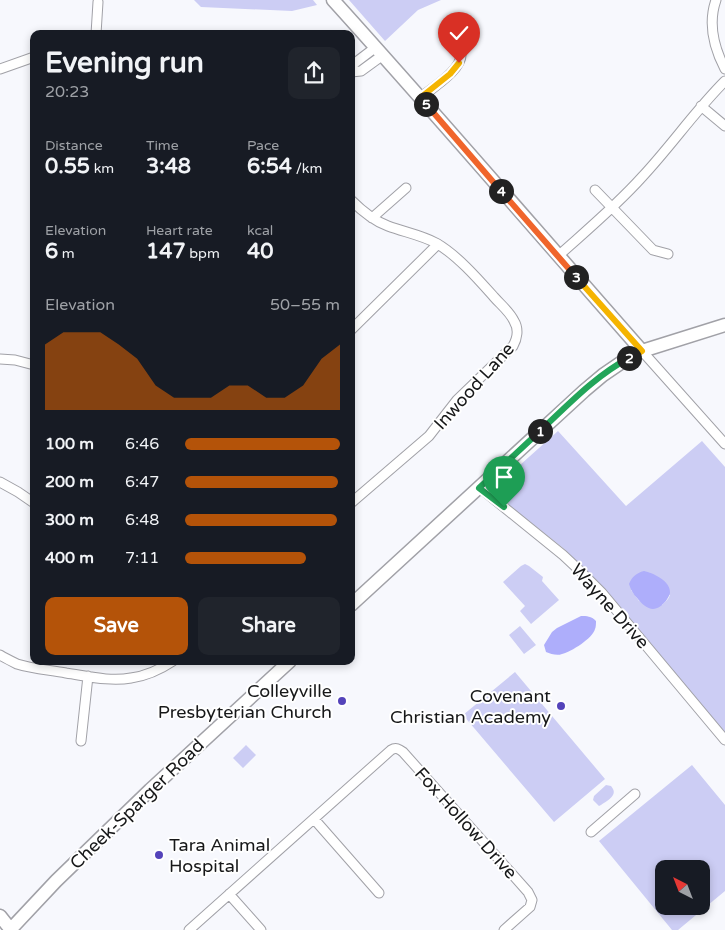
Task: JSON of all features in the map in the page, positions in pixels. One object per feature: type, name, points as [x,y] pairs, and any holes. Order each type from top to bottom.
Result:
[{"type":"main road","points":[[333,0],[642,351]]},
{"type":"main road","points":[[355,601],[603,375],[642,351],[725,325]]},
{"type":"main road","name":"Cheek-Sparger Road","points":[[11,930],[56,881],[150,790],[286,665]]},
{"type":"main road","points":[[0,916],[11,930]]},
{"type":"street","points":[[714,0],[712,13],[714,41],[719,58],[725,69]]},
{"type":"street","points":[[96,30],[98,2]]},
{"type":"street","points":[[420,98],[450,74],[459,63],[461,52],[456,41]]},
{"type":"street","points":[[355,64],[379,51]]},
{"type":"street","points":[[355,72],[361,71],[379,51]]},
{"type":"street","points":[[0,69],[30,58]]},
{"type":"street","points":[[558,256],[612,209],[725,81]]},
{"type":"street","points":[[701,106],[725,126]]},
{"type":"street","points":[[372,218],[406,188]]},
{"type":"street","points":[[595,190],[653,250],[668,254]]},
{"type":"street","name":"Inwood Lane","points":[[355,203],[372,218],[388,226],[427,238],[438,244],[465,266],[506,310],[515,321],[517,331],[517,340],[513,346],[457,400],[429,436],[355,500]]},
{"type":"street","points":[[355,326],[438,244]]},
{"type":"street","points":[[642,351],[725,444]]},
{"type":"street","points":[[0,359],[16,360],[30,364]]},
{"type":"street","points":[[0,482],[30,500]]},
{"type":"street","name":"Wayne Drive","points":[[479,488],[563,555],[602,593],[725,740]]},
{"type":"street","points":[[0,655],[7,660],[30,668],[111,679],[139,677],[165,665]]},
{"type":"street","points":[[81,741],[88,676]]},
{"type":"street","name":"Fox Hollow Drive","points":[[314,818],[391,750],[394,748],[399,749],[528,892],[532,900],[530,907],[504,930]]},
{"type":"street","points":[[591,832],[635,794]]},
{"type":"street","points":[[189,930],[314,818],[379,893]]},
{"type":"street","points":[[229,894],[261,930]]},
{"type":"shaded area","points":[[194,0],[313,0],[317,5],[292,11],[201,7]]},
{"type":"shaded area","points":[[349,0],[441,0],[418,10],[385,41]]},
{"type":"shaded area","points":[[558,431],[626,506],[702,441],[725,467],[725,733],[585,570],[563,548],[491,491]],"holes":[[[631,590],[670,595],[662,605],[639,601]]]},
{"type":"shaded area","points":[[525,564],[543,577],[542,581],[559,600],[531,624],[520,611],[525,606],[503,582]]},
{"type":"shaded area","points":[[520,626],[536,645],[524,654],[509,635]]},
{"type":"shaded area","points":[[515,672],[605,779],[554,822],[463,715]]},
{"type":"shaded area","points":[[246,745],[256,755],[243,768],[233,758]]},
{"type":"shaded area","points":[[692,765],[725,805],[725,891],[710,903],[710,860],[655,860],[655,909],[599,841]]},
{"type":"shaded area","points":[[606,785],[611,786],[614,792],[613,795],[599,806],[593,800],[594,796]]},
{"type":"shaded area","points":[[660,915],[696,915],[678,930],[672,930]]},
{"type":"water","points":[[644,571],[661,578],[670,589],[665,602],[657,608],[653,609],[643,605],[633,593],[629,584],[631,579]]},
{"type":"water","points":[[581,616],[592,618],[596,621],[593,633],[576,648],[566,653],[556,655],[546,652],[544,645],[552,632]]},
{"type":"place","name":"Colleyville Presbyterian Church","points":[[342,701]]},
{"type":"place","name":"Covenant Christian Academy","points":[[561,706]]},
{"type":"place","name":"Tara Animal Hospital","points":[[159,855]]},
{"type":"route","points":[[459,63],[450,74],[420,98],[642,351],[603,375],[479,488],[504,507]]}]
